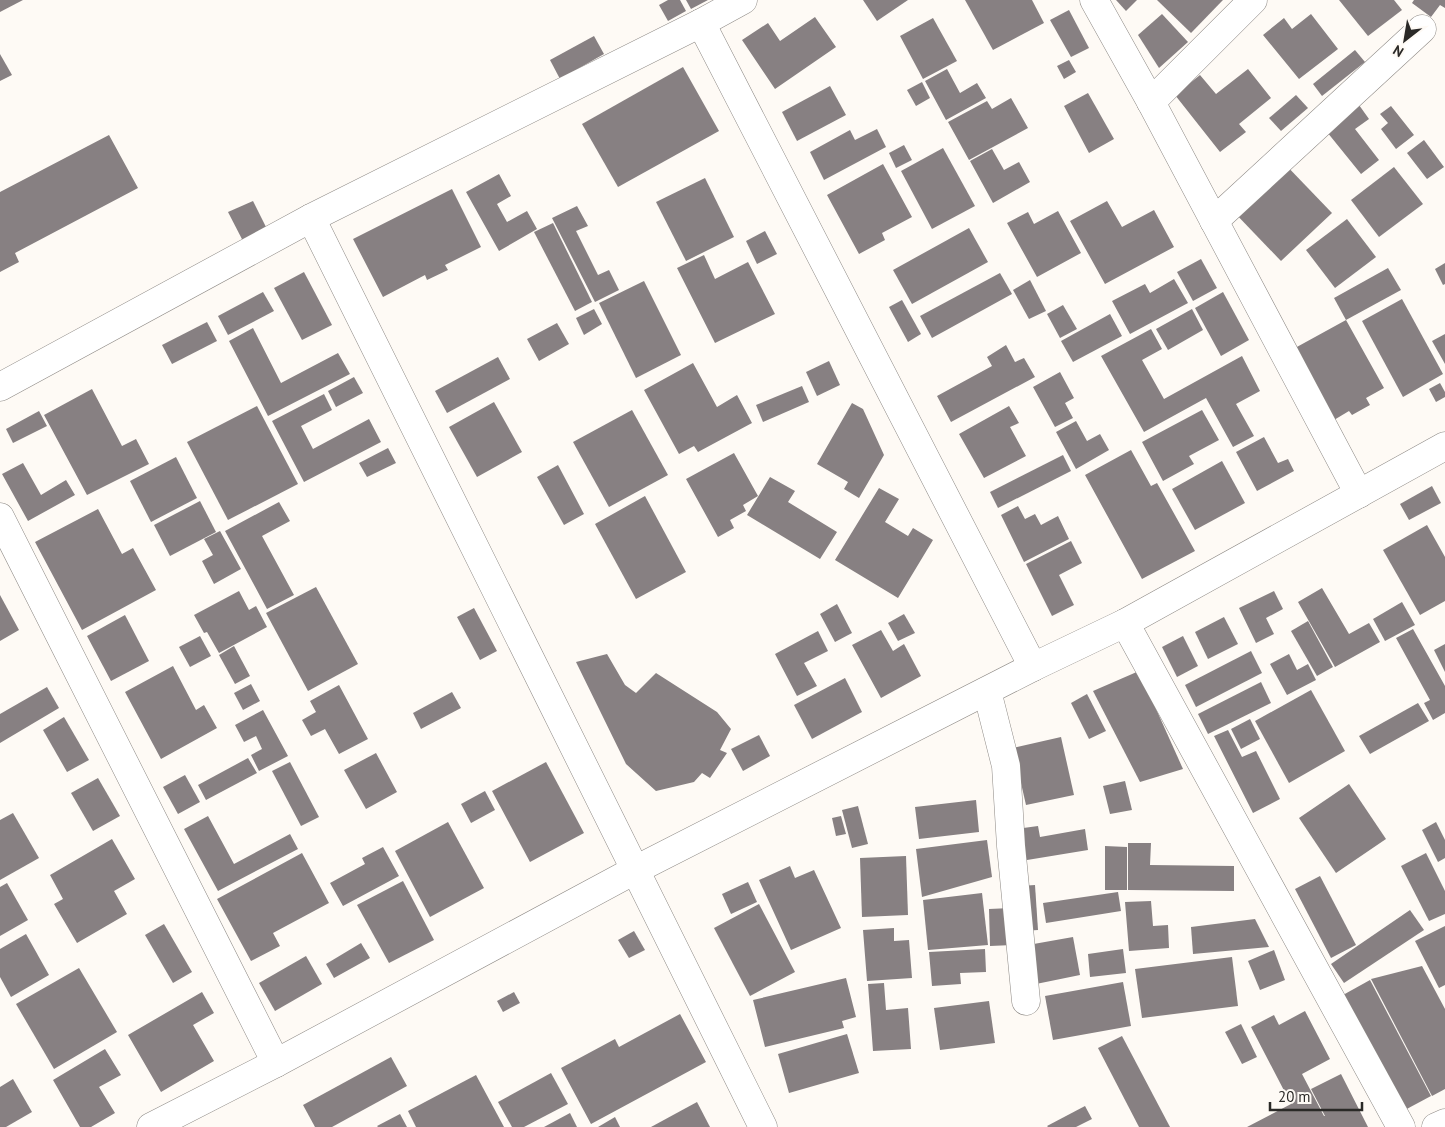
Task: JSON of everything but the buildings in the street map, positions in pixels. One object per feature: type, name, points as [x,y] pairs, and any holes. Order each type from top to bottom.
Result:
[{"type":"street","points":[[0,387],[311,218],[701,23],[743,0]]},
{"type":"street","points":[[1094,0],[1152,102],[1358,494]]},
{"type":"street","points":[[1152,102],[1253,0]]},
{"type":"street","points":[[701,23],[1033,667]]},
{"type":"street","points":[[1214,221],[1422,29]]},
{"type":"street","points":[[311,218],[763,1127]]},
{"type":"street","points":[[151,1127],[276,1063],[635,870],[1033,667],[1125,623],[1445,446]]},
{"type":"street","points":[[0,517],[276,1063]]},
{"type":"street","points":[[1125,623],[1401,1127]]},
{"type":"street","points":[[987,691],[1006,766],[1011,846],[1026,1001]]},
{"type":"street","points":[[1436,1127],[1445,1122]]}]
